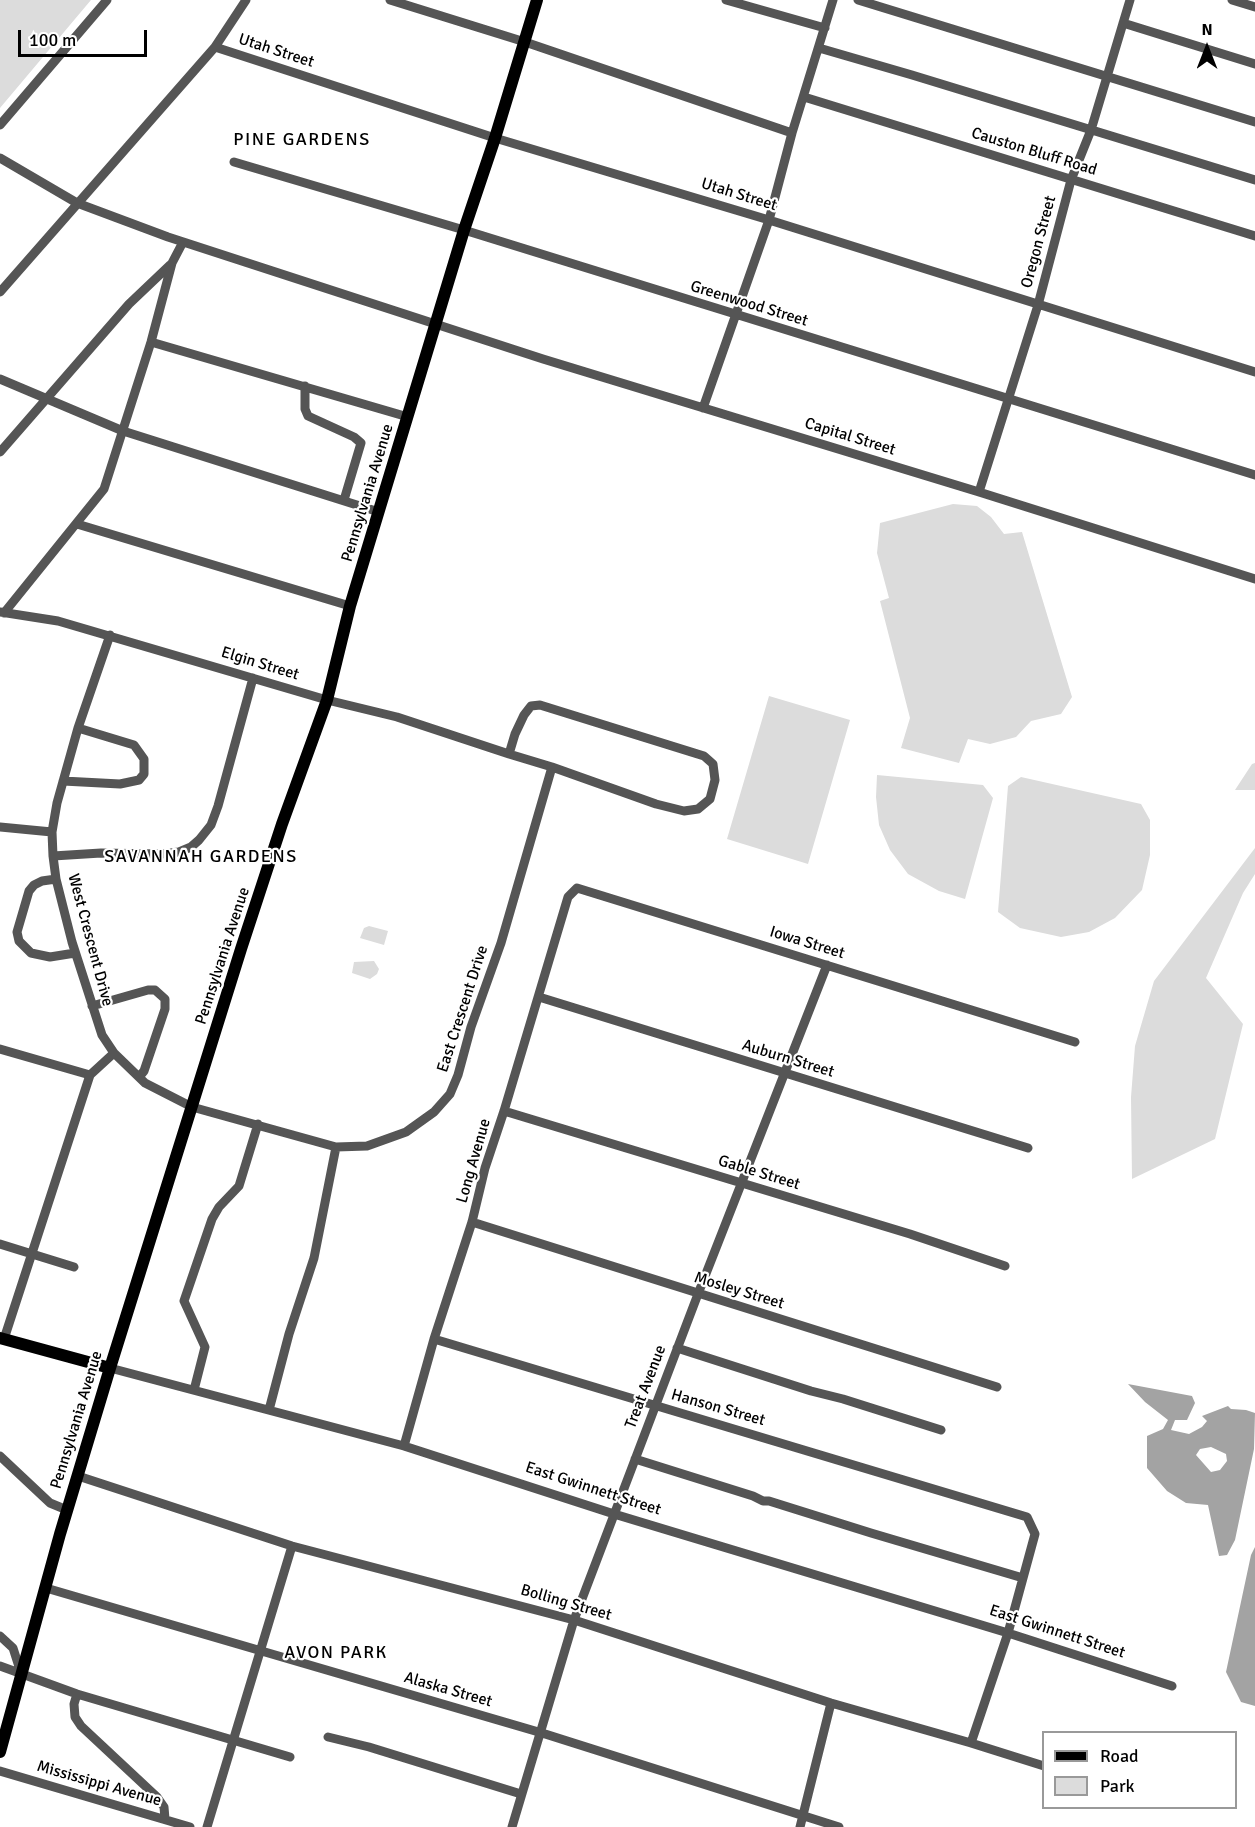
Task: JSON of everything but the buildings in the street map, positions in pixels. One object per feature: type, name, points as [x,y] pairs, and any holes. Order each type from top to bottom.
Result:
[{"type":"main road","name":"Pennsylvania Avenue","points":[[0,1752],[110,1368],[282,824],[327,700],[350,606],[537,0]]},
{"type":"main road","name":"East Gwinnett Street","points":[[2,1339],[110,1368]]},
{"type":"street","points":[[0,125],[107,0]]},
{"type":"street","points":[[0,292],[215,47],[246,0]]},
{"type":"street","points":[[390,0],[525,42],[792,133]]},
{"type":"street","points":[[726,0],[825,28]]},
{"type":"street","points":[[704,408],[769,220],[792,133],[833,0]]},
{"type":"street","points":[[858,0],[1255,122]]},
{"type":"street","name":"Oregon Street","points":[[979,492],[1038,305],[1071,180],[1091,130],[1130,0]]},
{"type":"street","points":[[1232,0],[1255,7]]},
{"type":"street","points":[[1123,23],[1255,64]]},
{"type":"street","name":"Utah Street","points":[[215,47],[495,138],[769,220],[1255,372]]},
{"type":"street","points":[[819,48],[1255,180]]},
{"type":"street","name":"Causton Bluff Road","points":[[804,97],[1255,236]]},
{"type":"street","name":"Capital Street","points":[[0,158],[77,203],[183,242],[435,325],[1255,579]]},
{"type":"street","name":"Greenwood Street","points":[[234,162],[1255,475]]},
{"type":"street","points":[[2,613],[104,489],[151,342],[172,263],[183,242]]},
{"type":"street","points":[[0,452],[129,304],[172,263]]},
{"type":"street","points":[[151,342],[408,417]]},
{"type":"street","points":[[0,379],[123,431],[380,512]]},
{"type":"street","points":[[306,386],[305,409],[308,416],[354,437],[361,443],[344,500]]},
{"type":"street","points":[[77,524],[350,606]]},
{"type":"street","name":"Elgin Street","points":[[2,613],[58,621],[327,700],[397,717],[684,812],[698,809],[710,800],[715,780],[713,764],[704,756],[540,705],[531,706],[524,715],[509,754]]},
{"type":"street","name":"West Crescent Drive","points":[[110,635],[78,728],[63,781],[52,832],[56,879],[75,953],[102,1035],[114,1053],[145,1083],[192,1107]]},
{"type":"street","points":[[53,856],[101,853],[161,854],[179,852],[191,847],[199,840],[211,825],[218,806],[252,678]]},
{"type":"street","points":[[63,781],[120,784],[139,780],[144,774],[144,759],[134,745],[78,728]]},
{"type":"street","name":"East Crescent Drive","points":[[192,1107],[336,1147],[367,1146],[406,1132],[434,1112],[450,1094],[458,1075],[471,1027],[501,943],[552,767]]},
{"type":"street","points":[[0,827],[52,832]]},
{"type":"street","points":[[56,879],[42,881],[29,891],[17,932],[19,940],[31,953],[50,957],[75,953]]},
{"type":"street","name":"Iowa Street","points":[[578,888],[1075,1042]]},
{"type":"street","name":"Long Avenue","points":[[404,1446],[434,1340],[472,1222],[485,1168],[568,897],[578,888]]},
{"type":"street","name":"Treat Avenue","points":[[512,1827],[574,1620],[677,1348],[827,965]]},
{"type":"street","points":[[92,1006],[148,990],[155,990],[165,999],[165,1009],[144,1071],[139,1077]]},
{"type":"street","name":"Auburn Street","points":[[538,997],[1028,1148]]},
{"type":"street","points":[[0,1048],[90,1075]]},
{"type":"street","points":[[2,1339],[90,1075],[114,1053]]},
{"type":"street","name":"Gable Street","points":[[504,1111],[910,1234],[1005,1266]]},
{"type":"street","points":[[194,1390],[205,1347],[184,1301],[207,1230],[219,1208],[239,1186],[258,1124]]},
{"type":"street","points":[[269,1410],[289,1334],[314,1258],[336,1147]]},
{"type":"street","name":"Mosley Street","points":[[472,1222],[997,1387]]},
{"type":"street","points":[[0,1244],[74,1267]]},
{"type":"street","name":"Hanson Street","points":[[434,1340],[1027,1517],[1035,1534],[1008,1633],[970,1743]]},
{"type":"street","points":[[677,1348],[942,1430]]},
{"type":"street","name":"East Gwinnett Street","points":[[110,1368],[404,1446],[614,1514],[1008,1633],[1172,1686]]},
{"type":"street","points":[[0,1456],[50,1503],[68,1510]]},
{"type":"street","points":[[635,1459],[763,1501],[1023,1578]]},
{"type":"street","name":"Bolling Street","points":[[78,1476],[292,1546],[574,1620],[831,1703],[1042,1765]]},
{"type":"street","points":[[207,1827],[292,1546]]},
{"type":"street","name":"Alaska Street","points":[[46,1588],[542,1733],[839,1827]]},
{"type":"street","points":[[0,1636],[13,1648],[22,1675]]},
{"type":"street","points":[[0,1666],[77,1694],[290,1757]]},
{"type":"street","points":[[77,1694],[74,1704],[75,1717],[81,1726],[157,1797],[164,1807],[165,1819]]},
{"type":"street","points":[[800,1827],[831,1703]]},
{"type":"street","points":[[328,1737],[382,1751],[521,1794]]},
{"type":"street","name":"Mississippi Avenue","points":[[0,1771],[190,1827]]},
{"type":"green space","points":[[0,0],[91,0],[0,108]]},
{"type":"green space","points":[[953,504],[977,506],[991,517],[1004,534],[1022,532],[1072,697],[1061,714],[1031,721],[1016,737],[990,744],[968,739],[959,763],[901,748],[910,718],[880,601],[889,598],[877,553],[880,523]]},
{"type":"green space","points":[[769,696],[850,720],[808,864],[727,839]]},
{"type":"green space","points":[[1255,763],[1255,790],[1235,790],[1252,764]]},
{"type":"green space","points":[[877,775],[983,785],[993,798],[965,899],[939,891],[908,874],[890,850],[879,825],[876,797]]},
{"type":"green space","points":[[1021,777],[1141,804],[1150,820],[1150,855],[1142,890],[1115,918],[1089,932],[1061,937],[1020,928],[998,912],[1008,786]]},
{"type":"green space","points":[[1255,848],[1255,874],[1243,893],[1206,978],[1243,1024],[1215,1139],[1132,1179],[1131,1097],[1135,1046],[1154,981]]},
{"type":"green space","points":[[369,926],[388,931],[384,945],[360,938],[364,928]]},
{"type":"green space","points":[[374,961],[379,969],[377,974],[370,979],[352,973],[354,962]]},
{"type":"shaded area","points":[[1128,1384],[1192,1396],[1195,1403],[1187,1420],[1175,1420],[1171,1430],[1189,1434],[1202,1427],[1207,1421],[1202,1416],[1228,1406],[1231,1409],[1255,1413],[1254,1449],[1235,1540],[1227,1555],[1219,1556],[1208,1505],[1186,1503],[1167,1491],[1147,1468],[1147,1436],[1163,1429],[1168,1420],[1145,1402]],"holes":[[[1211,1447],[1226,1454],[1227,1461],[1220,1470],[1211,1472],[1196,1455],[1200,1449]]]},
{"type":"shaded area","points":[[1255,1547],[1255,1706],[1241,1702],[1226,1672],[1251,1555]]},
{"type":"district","name":"PINE GARDENS","points":[[302,140]]},
{"type":"district","name":"SAVANNAH GARDENS","points":[[201,857]]},
{"type":"district","name":"AVON PARK","points":[[336,1653]]}]
